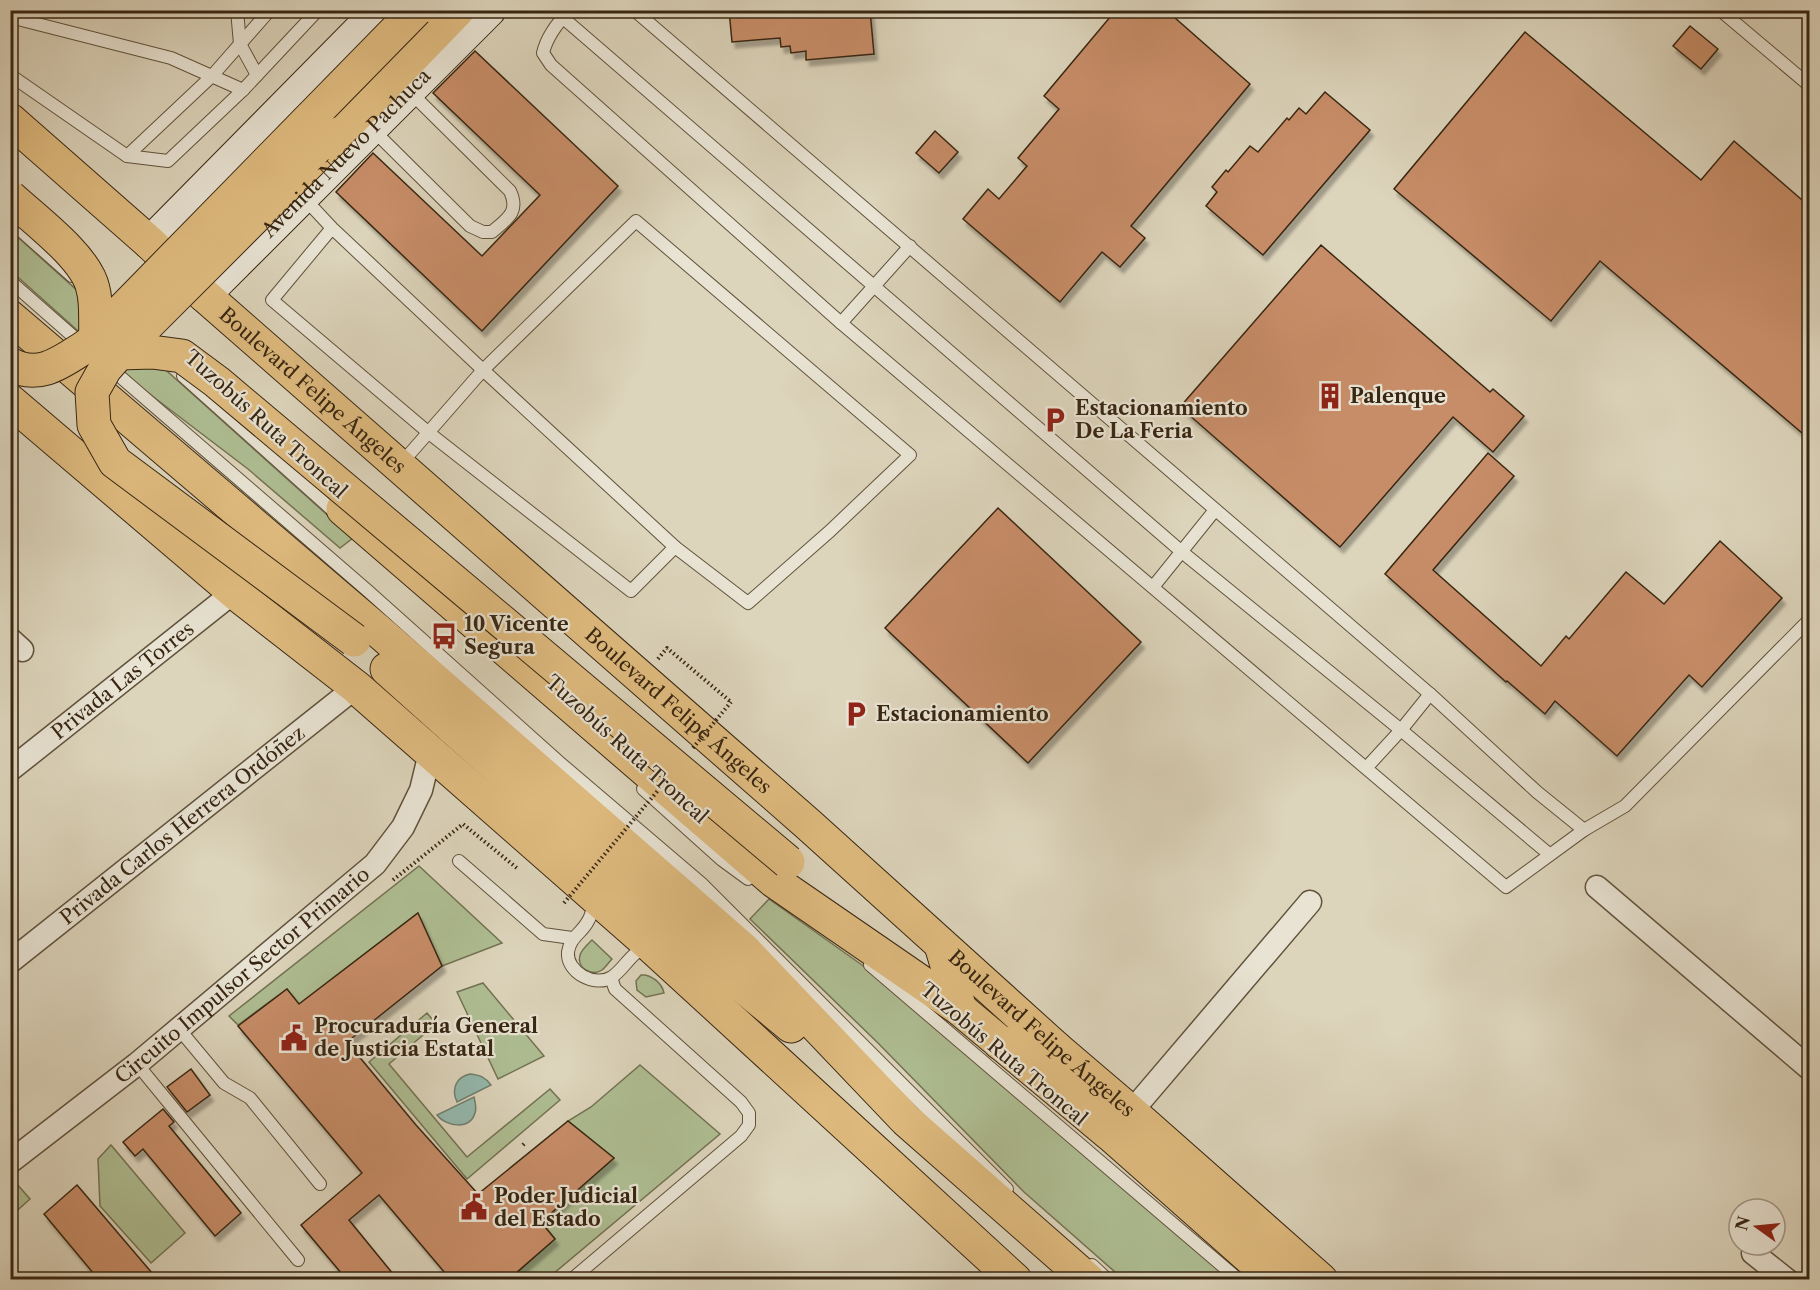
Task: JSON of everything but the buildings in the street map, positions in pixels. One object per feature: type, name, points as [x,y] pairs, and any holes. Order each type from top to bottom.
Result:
[{"type":"main road","points":[[150,243],[380,10]]},
{"type":"main road","points":[[107,344],[416,10]]},
{"type":"main road","points":[[107,344],[458,10]]},
{"type":"main road","name":"Avenida Nuevo Pachuca","points":[[204,295],[489,10]]},
{"type":"main road","name":"Boulevard Felipe Ángeles","points":[[10,120],[150,243],[204,295],[809,825],[1056,1048],[1320,1280]]},
{"type":"main road","points":[[10,196],[87,270],[107,344],[105,369],[92,392],[94,425],[115,462],[354,640],[722,969],[1085,1268]]},
{"type":"main road","points":[[188,206],[196,225],[207,240],[224,251],[243,257]]},
{"type":"main road","name":"Boulevard Felipe Ángeles","points":[[10,219],[774,881],[861,949],[960,1009],[1111,1135],[1275,1280]]},
{"type":"main road","points":[[10,317],[383,635],[743,949],[906,1119]]},
{"type":"main road","points":[[10,364],[19,369],[49,369],[88,345],[107,344],[182,356],[217,382],[788,862],[822,892],[861,949]]},
{"type":"main road","points":[[10,401],[234,592],[356,687],[596,897],[1002,1272]]},
{"type":"main road","points":[[941,945],[960,1009]]},
{"type":"main road","points":[[1000,1043],[1056,1048]]},
{"type":"street","name":"Privada Las Torres","points":[[10,770],[234,592]]},
{"type":"street","name":"Privada Carlos Herrera Ordóñez","points":[[10,962],[356,687]]},
{"type":"street","name":"Circuito Impulsor Sector Primario","points":[[10,1162],[137,1064],[375,864],[403,828],[421,790],[430,753]]},
{"type":"street","points":[[1597,887],[1809,1069]]},
{"type":"street","points":[[1131,1112],[1310,902]]},
{"type":"street","points":[[1756,1257],[1772,1275]]},
{"type":"lane","points":[[237,10],[240,44],[257,75]]},
{"type":"lane","points":[[127,156],[213,76],[270,10]]},
{"type":"lane","points":[[10,75],[127,156],[168,161],[243,90],[318,10]]},
{"type":"lane","points":[[634,10],[1430,694],[1537,792],[1584,830]]},
{"type":"lane","points":[[1720,10],[1809,86]]},
{"type":"lane","points":[[1549,854],[1182,552],[874,287],[562,13],[545,42],[543,53],[551,65],[841,323],[1506,887],[1549,854],[1624,806],[1809,619]]},
{"type":"lane","points":[[10,17],[171,58],[243,90]]},
{"type":"lane","points":[[371,129],[470,226],[483,232],[492,232],[511,215],[514,201],[510,191],[409,91]]},
{"type":"lane","points":[[303,197],[332,228],[483,370],[675,547],[748,603],[830,531],[910,455],[636,221],[483,370],[399,466]]},
{"type":"lane","name":"Tuzobús Ruta Troncal","points":[[10,219],[518,676]]},
{"type":"lane","points":[[332,228],[272,300],[429,433],[631,591],[675,547]]},
{"type":"lane","points":[[841,323],[910,246]]},
{"type":"lane","points":[[10,281],[368,591],[559,762],[701,883],[1019,1199]]},
{"type":"lane","points":[[1153,587],[1215,510]]},
{"type":"lane","points":[[1367,768],[1430,694]]},
{"type":"lane","name":"Tuzobús Ruta Troncal","points":[[633,780],[722,860],[761,887]]},
{"type":"lane","points":[[459,861],[543,934],[572,938]]},
{"type":"lane","points":[[596,897],[589,921],[572,938],[568,953],[571,966],[582,977],[596,980],[611,978],[636,952],[651,946]]},
{"type":"lane","name":"Tuzobús Ruta Troncal","points":[[861,949],[1239,1280]]},
{"type":"lane","points":[[571,1280],[741,1136],[749,1125],[749,1113],[741,1102],[615,989],[611,978]]},
{"type":"lane","points":[[179,1029],[224,1083],[250,1098],[320,1184]]},
{"type":"lane","points":[[137,1064],[298,1260]]},
{"type":"lane","points":[[1085,1268],[1108,1280]]},
{"type":"path","points":[[666,667],[657,659],[667,648],[731,702],[688,754]]},
{"type":"path","points":[[555,900],[564,906],[667,780]]},
{"type":"path","points":[[386,886],[464,824],[519,870]]},
{"type":"green space","points":[[11,231],[353,538],[340,548],[248,469],[143,389],[11,271]]},
{"type":"green space","points":[[419,866],[502,943],[442,966],[417,914],[299,1004],[287,989],[238,1025],[229,1016]]},
{"type":"green space","points":[[769,899],[862,965],[1234,1279],[1123,1279],[1024,1192],[878,1043],[750,919]]},
{"type":"green space","points":[[592,940],[612,959],[598,972],[586,970],[579,960],[582,951]]},
{"type":"green space","points":[[641,975],[655,980],[664,993],[646,997],[637,990],[636,981]]},
{"type":"green space","points":[[483,983],[544,1056],[498,1079],[457,992]]},
{"type":"green space","points":[[427,1013],[436,1024],[389,1064],[467,1157],[550,1089],[560,1100],[467,1179],[369,1062]]},
{"type":"green space","points":[[640,1065],[720,1134],[547,1279],[516,1279],[513,1276],[555,1239],[541,1222],[614,1158],[568,1121],[591,1107]]},
{"type":"green space","points":[[111,1145],[185,1233],[151,1263],[100,1206],[98,1159]]},
{"type":"green space","points":[[16,1183],[30,1199],[11,1216],[11,1188]]},
{"type":"water","points":[[470,1074],[482,1077],[491,1085],[457,1102],[456,1084],[461,1078]]},
{"type":"water","points":[[474,1097],[476,1111],[468,1122],[452,1124],[437,1115]]},
{"type":"place","name":"Palenque","points":[[1330,396]]},
{"type":"place","name":"Estacionamiento De La Feria","points":[[1055,420]]},
{"type":"place","name":"10 Vicente Segura","points":[[444,636]]},
{"type":"place","name":"Estacionamiento","points":[[856,714]]},
{"type":"place","name":"Procuraduría General de Justicia Estatal","points":[[294,1038]]},
{"type":"place","name":"Poder Judicial del Estado","points":[[474,1207]]}]
